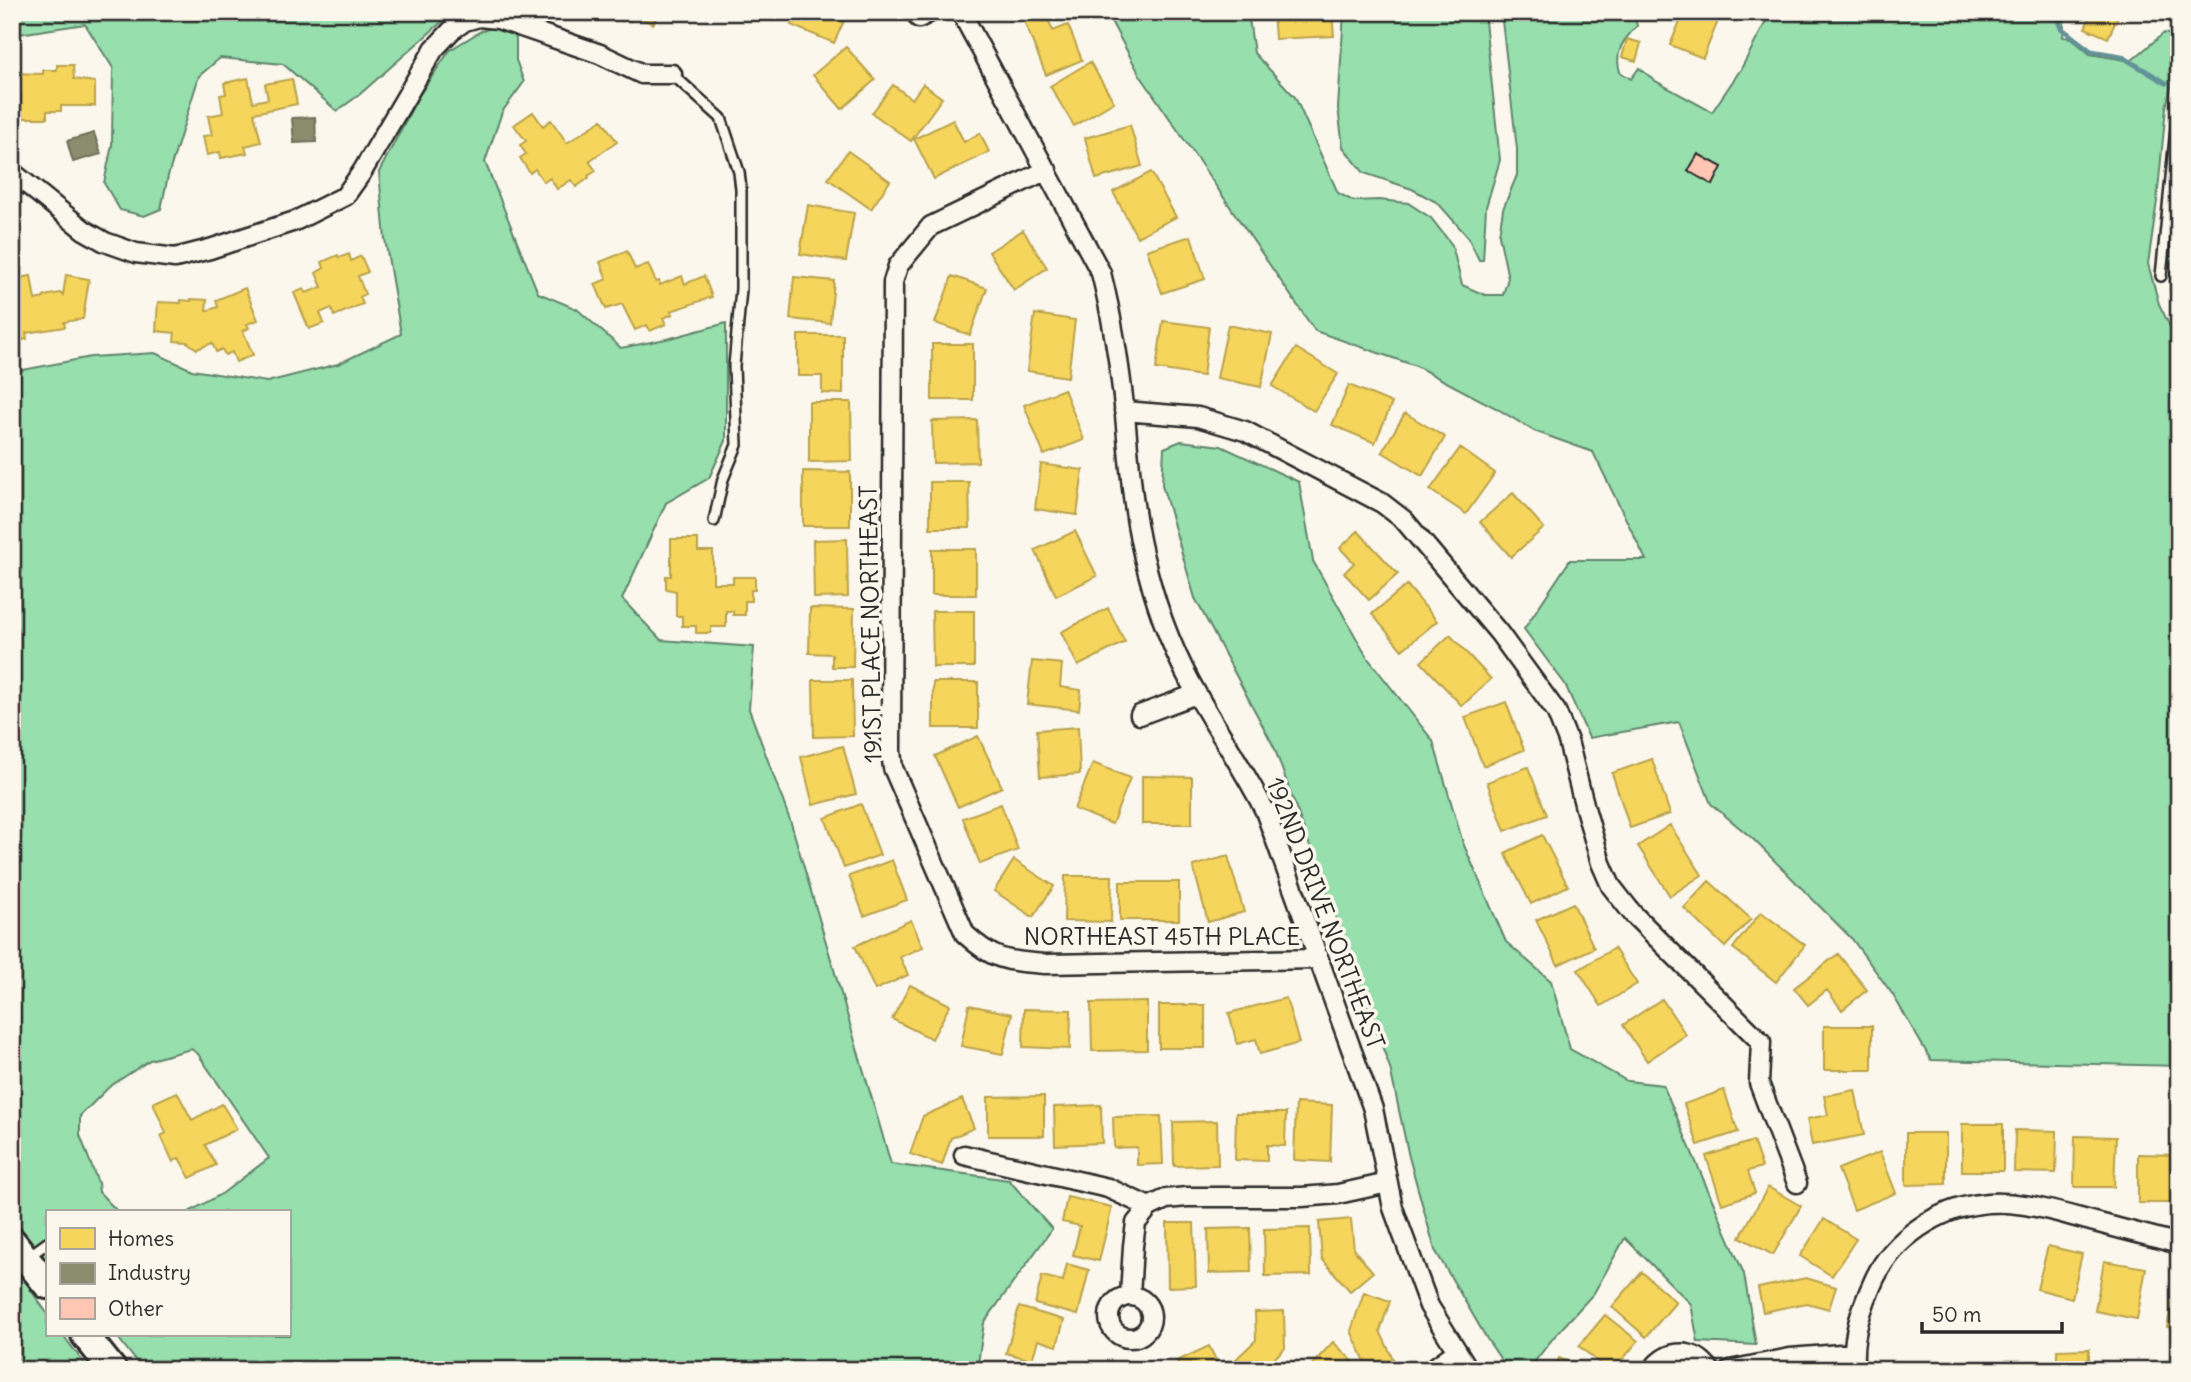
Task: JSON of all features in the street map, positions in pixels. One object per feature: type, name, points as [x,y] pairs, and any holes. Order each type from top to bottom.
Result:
[{"type":"main road","points":[[29,1247],[46,1283]]},
{"type":"main road","points":[[86,1336],[113,1370]]},
{"type":"street","name":"192ND DRIVE NORTHEAST","points":[[961,12],[1101,273],[1109,305],[1124,411],[1133,508],[1161,618],[1196,694],[1248,778],[1265,811],[1373,1109],[1393,1208],[1429,1306],[1469,1370]]},
{"type":"street","points":[[12,172],[84,230],[104,242],[136,253],[175,258],[284,225],[345,196],[362,172],[434,49],[465,21],[479,18],[498,19],[600,54],[642,74],[672,74]]},
{"type":"street","name":"191ST PLACE NORTHEAST","points":[[1007,961],[983,951],[965,934],[893,768],[893,282],[898,266],[908,251],[931,226],[1047,170]]},
{"type":"street","points":[[1124,411],[1198,417],[1245,430],[1382,503],[1404,520],[1499,633],[1556,710],[1568,741],[1601,863],[1611,886],[1633,914],[1761,1042],[1759,1083],[1797,1183]]},
{"type":"street","points":[[1140,715],[1196,694]]},
{"type":"street","name":"NORTHEAST 45TH PLACE","points":[[1007,961],[1046,964],[1318,959]]},
{"type":"street","points":[[964,1155],[1108,1188],[1149,1207]]},
{"type":"street","points":[[1130,1296],[1136,1223],[1149,1207],[1166,1199],[1303,1197],[1338,1194],[1388,1183]]},
{"type":"street","points":[[1730,1370],[1790,1357],[1854,1361],[1864,1301],[1884,1264],[1896,1247],[1920,1227],[1951,1211],[1981,1203],[2012,1204],[2053,1211],[2179,1244]]},
{"type":"street","points":[[1431,1370],[1457,1351]]},
{"type":"street","points":[[1652,1370],[1664,1358],[1680,1353],[1696,1357],[1710,1370]]},
{"type":"lane","points":[[672,74],[721,118],[739,172],[741,189],[741,289],[734,366],[737,445],[723,479],[714,521]]},
{"type":"lane","points":[[2161,276],[2179,99]]},
{"type":"path","points":[[12,1164],[23,1156]]},
{"type":"green space","points":[[12,12],[453,12],[359,95],[337,111],[283,64],[220,58],[199,76],[168,176],[161,209],[144,216],[120,210],[104,183],[112,145],[113,68],[85,24],[12,35]]},
{"type":"green space","points":[[1106,12],[1248,12],[1254,53],[1295,97],[1338,193],[1353,201],[1408,203],[1431,218],[1452,245],[1462,285],[1485,295],[1503,295],[1508,278],[1499,235],[1503,209],[1517,175],[1517,149],[1501,12],[1633,12],[1637,26],[1619,52],[1620,72],[1631,79],[1639,68],[1657,82],[1712,112],[1741,69],[1771,12],[2065,12],[2063,37],[2071,38],[2090,54],[2131,61],[2164,33],[2179,37],[2179,56],[2166,107],[2148,264],[2159,304],[2179,345],[2179,1066],[1931,1060],[1893,995],[1852,939],[1753,839],[1711,804],[1679,722],[1589,738],[1565,684],[1524,629],[1570,560],[1646,560],[1593,452],[1534,431],[1416,366],[1315,331],[1140,75]]},
{"type":"green space","points":[[1344,12],[1484,12],[1500,160],[1486,207],[1483,260],[1479,260],[1468,237],[1438,203],[1412,189],[1364,173],[1343,147],[1338,108]]},
{"type":"green space","points":[[504,25],[516,38],[516,60],[524,82],[502,112],[485,162],[538,293],[577,309],[621,348],[726,323],[726,441],[709,478],[666,503],[622,599],[661,640],[754,647],[749,709],[791,823],[891,1164],[1009,1180],[1052,1229],[984,1323],[977,1370],[143,1370],[117,1336],[290,1336],[290,1210],[193,1210],[223,1193],[269,1158],[198,1054],[191,1049],[150,1060],[109,1087],[80,1116],[80,1135],[99,1192],[116,1210],[46,1210],[46,1278],[30,1289],[46,1312],[46,1336],[64,1336],[89,1370],[12,1370],[12,372],[91,357],[155,353],[192,370],[267,382],[338,364],[401,334],[385,239],[379,172],[418,97],[450,50],[481,31]]},
{"type":"green space","points":[[2179,182],[2179,317],[2170,290],[2170,253]]},
{"type":"green space","points":[[1181,441],[1221,446],[1299,482],[1313,561],[1367,657],[1433,741],[1463,843],[1506,942],[1551,981],[1570,1049],[1627,1081],[1663,1085],[1744,1274],[1756,1345],[1698,1342],[1691,1304],[1625,1238],[1594,1293],[1528,1370],[1508,1370],[1487,1339],[1435,1250],[1409,1157],[1390,1068],[1274,747],[1195,598],[1162,485],[1164,448]]},
{"type":"building: Homes","points":[[605,12],[659,12],[653,24],[633,14],[630,21],[623,17],[622,21]]},
{"type":"building: Homes","points":[[797,12],[848,12],[834,43],[791,25]]},
{"type":"building: Homes","points":[[1045,12],[1053,31],[1068,25],[1082,60],[1046,75],[1024,21]]},
{"type":"building: Homes","points":[[1273,12],[1332,12],[1334,36],[1275,39]]},
{"type":"building: Homes","points":[[1684,12],[1712,12],[1720,16],[1703,58],[1670,45]]},
{"type":"building: Homes","points":[[2092,12],[2120,12],[2108,38],[2085,28]]},
{"type":"building: Homes","points":[[1627,39],[1641,43],[1636,61],[1622,57]]},
{"type":"building: Homes","points":[[846,47],[875,80],[842,109],[813,75]]},
{"type":"building: Homes","points":[[1090,62],[1114,102],[1074,126],[1050,86]]},
{"type":"building: Homes","points":[[57,65],[73,65],[74,79],[95,82],[95,106],[61,106],[61,111],[47,111],[47,118],[21,118],[21,95],[12,95],[12,73],[43,74],[43,70],[57,70]]},
{"type":"building: Homes","points":[[248,78],[253,102],[268,99],[265,84],[292,79],[297,104],[254,113],[261,142],[245,146],[247,153],[221,158],[220,152],[207,155],[203,136],[212,135],[208,116],[223,113],[220,95],[226,94],[224,83]]},
{"type":"building: Homes","points":[[923,84],[942,98],[911,141],[872,113],[893,85],[912,99]]},
{"type":"building: Homes","points":[[533,112],[543,126],[551,120],[567,143],[602,120],[617,142],[589,161],[596,171],[588,176],[589,178],[576,187],[571,180],[557,189],[550,178],[544,182],[535,169],[530,173],[520,158],[526,154],[520,145],[526,141],[514,125]]},
{"type":"building: Homes","points":[[953,120],[964,142],[980,133],[989,152],[934,179],[914,139]]},
{"type":"building: Homes","points":[[1130,125],[1142,166],[1096,179],[1085,138]]},
{"type":"building: Homes","points":[[848,151],[890,181],[871,209],[828,179]]},
{"type":"building: Homes","points":[[1151,172],[1176,217],[1137,237],[1113,192]]},
{"type":"building: Homes","points":[[808,205],[854,213],[846,261],[800,254]]},
{"type":"building: Homes","points":[[1023,230],[1047,268],[1014,290],[989,252]]},
{"type":"building: Homes","points":[[1191,236],[1205,279],[1162,293],[1147,250]]},
{"type":"building: Homes","points":[[627,251],[635,269],[648,264],[660,285],[682,276],[685,284],[704,276],[712,297],[671,311],[673,314],[663,318],[666,324],[650,331],[647,325],[635,330],[622,304],[606,309],[595,284],[607,279],[600,262]]},
{"type":"building: Homes","points":[[349,254],[351,261],[361,256],[368,272],[358,276],[365,294],[360,297],[363,304],[334,316],[331,308],[320,313],[324,323],[309,329],[294,293],[304,289],[306,293],[322,287],[316,273],[324,268],[322,262],[338,255],[339,258]]},
{"type":"building: Homes","points":[[66,275],[89,279],[83,319],[64,322],[65,327],[26,333],[27,339],[12,342],[12,279],[31,276],[35,300],[60,293],[63,295]]},
{"type":"building: Homes","points":[[952,276],[987,288],[970,335],[935,323]]},
{"type":"building: Homes","points":[[794,277],[834,281],[830,323],[790,319]]},
{"type":"building: Homes","points":[[245,288],[258,320],[247,324],[249,328],[243,331],[253,355],[236,362],[232,352],[225,355],[222,349],[216,352],[212,343],[197,349],[187,342],[174,341],[175,333],[156,331],[158,302],[207,300],[206,310],[209,310],[218,307],[216,300]]},
{"type":"building: Homes","points":[[1035,314],[1075,320],[1068,377],[1027,371]]},
{"type":"building: Homes","points":[[1163,321],[1209,327],[1203,376],[1156,369]]},
{"type":"building: Homes","points":[[1228,325],[1272,334],[1261,387],[1217,378]]},
{"type":"building: Homes","points":[[798,335],[843,335],[843,394],[822,393],[822,376],[798,376]]},
{"type":"building: Homes","points":[[932,344],[973,344],[973,400],[932,400]]},
{"type":"building: Homes","points":[[1296,348],[1338,374],[1314,411],[1272,386]]},
{"type":"building: Homes","points":[[1349,385],[1392,403],[1375,443],[1332,425]]},
{"type":"building: Homes","points":[[1064,389],[1084,440],[1044,455],[1024,405]]},
{"type":"building: Homes","points":[[809,402],[851,402],[852,461],[809,462]]},
{"type":"building: Homes","points":[[1405,413],[1445,437],[1422,476],[1382,452]]},
{"type":"building: Homes","points":[[977,420],[978,462],[933,463],[932,421]]},
{"type":"building: Homes","points":[[1460,448],[1495,473],[1466,514],[1430,490]]},
{"type":"building: Homes","points":[[1041,464],[1083,470],[1077,515],[1035,509]]},
{"type":"building: Homes","points":[[803,471],[850,472],[850,526],[803,526]]},
{"type":"building: Homes","points":[[930,482],[969,482],[970,528],[930,528]]},
{"type":"building: Homes","points":[[1513,493],[1544,528],[1511,557],[1480,522]]},
{"type":"building: Homes","points":[[1075,531],[1097,576],[1056,596],[1035,550]]},
{"type":"building: Homes","points":[[1358,531],[1398,574],[1369,600],[1344,573],[1354,563],[1340,548]]},
{"type":"building: Homes","points":[[671,539],[698,539],[698,551],[713,551],[713,583],[733,583],[733,577],[755,577],[755,590],[751,590],[751,601],[745,601],[745,615],[733,615],[733,611],[726,611],[726,627],[711,627],[711,633],[696,633],[696,626],[682,626],[682,616],[676,616],[676,591],[666,589],[666,576],[671,576]]},
{"type":"building: Homes","points":[[847,539],[848,597],[814,598],[813,540]]},
{"type":"building: Homes","points":[[932,549],[976,549],[976,595],[932,595]]},
{"type":"building: Homes","points":[[1407,585],[1437,621],[1402,650],[1372,614]]},
{"type":"building: Homes","points":[[810,608],[854,609],[853,667],[832,667],[832,654],[809,653]]},
{"type":"building: Homes","points":[[1108,608],[1125,642],[1078,666],[1061,632]]},
{"type":"building: Homes","points":[[932,611],[974,611],[974,667],[933,667]]},
{"type":"building: Homes","points":[[1450,635],[1491,679],[1462,706],[1421,662]]},
{"type":"building: Homes","points":[[1032,661],[1062,664],[1060,687],[1081,690],[1079,710],[1027,704]]},
{"type":"building: Homes","points":[[813,680],[852,680],[853,736],[814,737]]},
{"type":"building: Homes","points":[[933,682],[978,682],[978,728],[933,728]]},
{"type":"building: Homes","points":[[1506,702],[1524,750],[1483,766],[1465,717]]},
{"type":"building: Homes","points":[[1078,727],[1080,774],[1040,777],[1037,730]]},
{"type":"building: Homes","points":[[978,736],[1002,787],[958,807],[935,756]]},
{"type":"building: Homes","points":[[843,746],[856,794],[813,805],[801,757]]},
{"type":"building: Homes","points":[[1652,759],[1670,814],[1630,828],[1612,773]]},
{"type":"building: Homes","points":[[1093,763],[1130,778],[1112,824],[1074,809]]},
{"type":"building: Homes","points":[[1528,767],[1547,815],[1505,831],[1487,782]]},
{"type":"building: Homes","points":[[1142,776],[1192,777],[1192,824],[1142,824]]},
{"type":"building: Homes","points":[[861,804],[880,855],[844,868],[825,818]]},
{"type":"building: Homes","points":[[1001,804],[1018,850],[980,864],[963,818]]},
{"type":"building: Homes","points":[[1670,825],[1702,875],[1670,896],[1638,846]]},
{"type":"building: Homes","points":[[1542,835],[1568,886],[1531,904],[1505,853]]},
{"type":"building: Homes","points":[[1228,856],[1244,912],[1208,922],[1193,866]]},
{"type":"building: Homes","points":[[892,860],[907,900],[864,916],[849,876]]},
{"type":"building: Homes","points":[[1014,860],[1054,886],[1033,917],[994,891]]},
{"type":"building: Homes","points":[[1065,876],[1112,876],[1111,922],[1064,921]]},
{"type":"building: Homes","points":[[1709,881],[1751,919],[1725,947],[1684,908]]},
{"type":"building: Homes","points":[[1120,882],[1179,882],[1179,920],[1120,920]]},
{"type":"building: Homes","points":[[1573,903],[1594,948],[1558,965],[1536,920]]},
{"type":"building: Homes","points":[[1761,912],[1805,945],[1776,982],[1733,948]]},
{"type":"building: Homes","points":[[911,920],[923,947],[900,957],[908,975],[875,990],[855,946]]},
{"type":"building: Homes","points":[[1614,948],[1637,984],[1601,1006],[1578,970]]},
{"type":"building: Homes","points":[[1838,954],[1867,990],[1842,1010],[1827,990],[1808,1005],[1794,988]]},
{"type":"building: Homes","points":[[910,985],[950,1005],[932,1039],[892,1019]]},
{"type":"building: Homes","points":[[1286,998],[1299,1043],[1260,1054],[1256,1039],[1237,1044],[1229,1013]]},
{"type":"building: Homes","points":[[1662,999],[1686,1035],[1647,1061],[1623,1025]]},
{"type":"building: Homes","points":[[1147,1002],[1147,1050],[1092,1051],[1091,1003]]},
{"type":"building: Homes","points":[[969,1005],[1012,1014],[1003,1054],[961,1046]]},
{"type":"building: Homes","points":[[1159,1005],[1205,1005],[1205,1048],[1159,1048]]},
{"type":"building: Homes","points":[[1024,1009],[1071,1010],[1070,1049],[1023,1047]]},
{"type":"building: Homes","points":[[1824,1026],[1872,1026],[1872,1070],[1824,1070]]},
{"type":"building: Homes","points":[[1724,1090],[1738,1132],[1698,1145],[1684,1104]]},
{"type":"building: Homes","points":[[1855,1090],[1864,1135],[1812,1145],[1807,1119],[1828,1115],[1824,1096]]},
{"type":"building: Homes","points":[[177,1092],[192,1120],[222,1104],[237,1129],[205,1145],[216,1165],[190,1178],[179,1158],[173,1162],[161,1136],[166,1133],[153,1103]]},
{"type":"building: Homes","points":[[1044,1096],[1044,1136],[988,1136],[988,1097]]},
{"type":"building: Homes","points":[[962,1099],[974,1128],[951,1138],[942,1165],[910,1154],[923,1116]]},
{"type":"building: Homes","points":[[1296,1103],[1332,1105],[1330,1162],[1294,1160]]},
{"type":"building: Homes","points":[[1101,1105],[1102,1143],[1055,1145],[1054,1107]]},
{"type":"building: Homes","points":[[1236,1113],[1286,1113],[1285,1146],[1267,1145],[1267,1161],[1235,1160]]},
{"type":"building: Homes","points":[[1161,1116],[1163,1164],[1137,1165],[1137,1147],[1114,1148],[1113,1117]]},
{"type":"building: Homes","points":[[1217,1121],[1218,1165],[1174,1166],[1173,1122]]},
{"type":"building: Homes","points":[[1962,1124],[2003,1124],[2003,1171],[1962,1171]]},
{"type":"building: Homes","points":[[2015,1130],[2057,1131],[2056,1173],[2014,1172]]},
{"type":"building: Homes","points":[[1906,1133],[1946,1133],[1946,1184],[1906,1185]]},
{"type":"building: Homes","points":[[2075,1136],[2116,1137],[2114,1187],[2074,1187]]},
{"type":"building: Homes","points":[[1753,1141],[1762,1167],[1748,1171],[1755,1193],[1722,1204],[1706,1156]]},
{"type":"building: Homes","points":[[1880,1152],[1896,1193],[1854,1210],[1838,1169]]},
{"type":"building: Homes","points":[[2138,1154],[2179,1155],[2179,1203],[2138,1203]]},
{"type":"building: Homes","points":[[1768,1187],[1801,1206],[1773,1255],[1740,1237]]},
{"type":"building: Homes","points":[[1067,1197],[1112,1207],[1099,1261],[1073,1255],[1080,1226],[1062,1222]]},
{"type":"building: Homes","points":[[1351,1219],[1354,1250],[1373,1272],[1350,1291],[1322,1259],[1319,1222]]},
{"type":"building: Homes","points":[[1824,1219],[1856,1239],[1832,1276],[1800,1256]]},
{"type":"building: Homes","points":[[1167,1223],[1194,1223],[1196,1286],[1168,1287]]},
{"type":"building: Homes","points":[[1250,1228],[1251,1272],[1209,1273],[1208,1229]]},
{"type":"building: Homes","points":[[1310,1228],[1311,1275],[1265,1276],[1264,1229]]},
{"type":"building: Homes","points":[[2048,1246],[2082,1254],[2072,1298],[2037,1289]]},
{"type":"building: Homes","points":[[2104,1261],[2146,1268],[2137,1319],[2095,1311]]},
{"type":"building: Homes","points":[[1067,1264],[1089,1270],[1078,1315],[1035,1304],[1042,1276],[1063,1281]]},
{"type":"building: Homes","points":[[1642,1272],[1676,1302],[1646,1337],[1612,1307]]},
{"type":"building: Homes","points":[[1806,1278],[1836,1287],[1829,1309],[1807,1303],[1763,1312],[1758,1288]]},
{"type":"building: Homes","points":[[2179,1280],[2179,1329],[2167,1327]]},
{"type":"building: Homes","points":[[1364,1292],[1390,1301],[1380,1331],[1394,1361],[1374,1370],[1369,1370],[1351,1331]]},
{"type":"building: Homes","points":[[1019,1307],[1064,1320],[1057,1346],[1038,1340],[1032,1360],[1006,1353]]},
{"type":"building: Homes","points":[[1284,1311],[1285,1348],[1262,1370],[1239,1370],[1232,1363],[1256,1340],[1255,1312]]},
{"type":"building: Homes","points":[[1605,1315],[1638,1341],[1614,1370],[1608,1370],[1579,1346]]},
{"type":"building: Homes","points":[[1333,1342],[1362,1370],[1307,1370]]},
{"type":"building: Homes","points":[[1209,1346],[1221,1370],[1181,1370],[1177,1361]]},
{"type":"building: Homes","points":[[2089,1349],[2089,1370],[2057,1370],[2057,1350]]},
{"type":"building: Homes","points":[[1559,1358],[1586,1370],[1554,1370]]},
{"type":"building: Industry","points":[[315,117],[316,142],[294,143],[292,118]]},
{"type":"building: Industry","points":[[94,133],[101,154],[73,162],[67,141]]},
{"type":"building: Other","points":[[1698,154],[1722,167],[1713,185],[1688,171]]},
{"type":"waterway","points":[[2057,12],[2061,28],[2091,51],[2121,56],[2166,83]]}]
